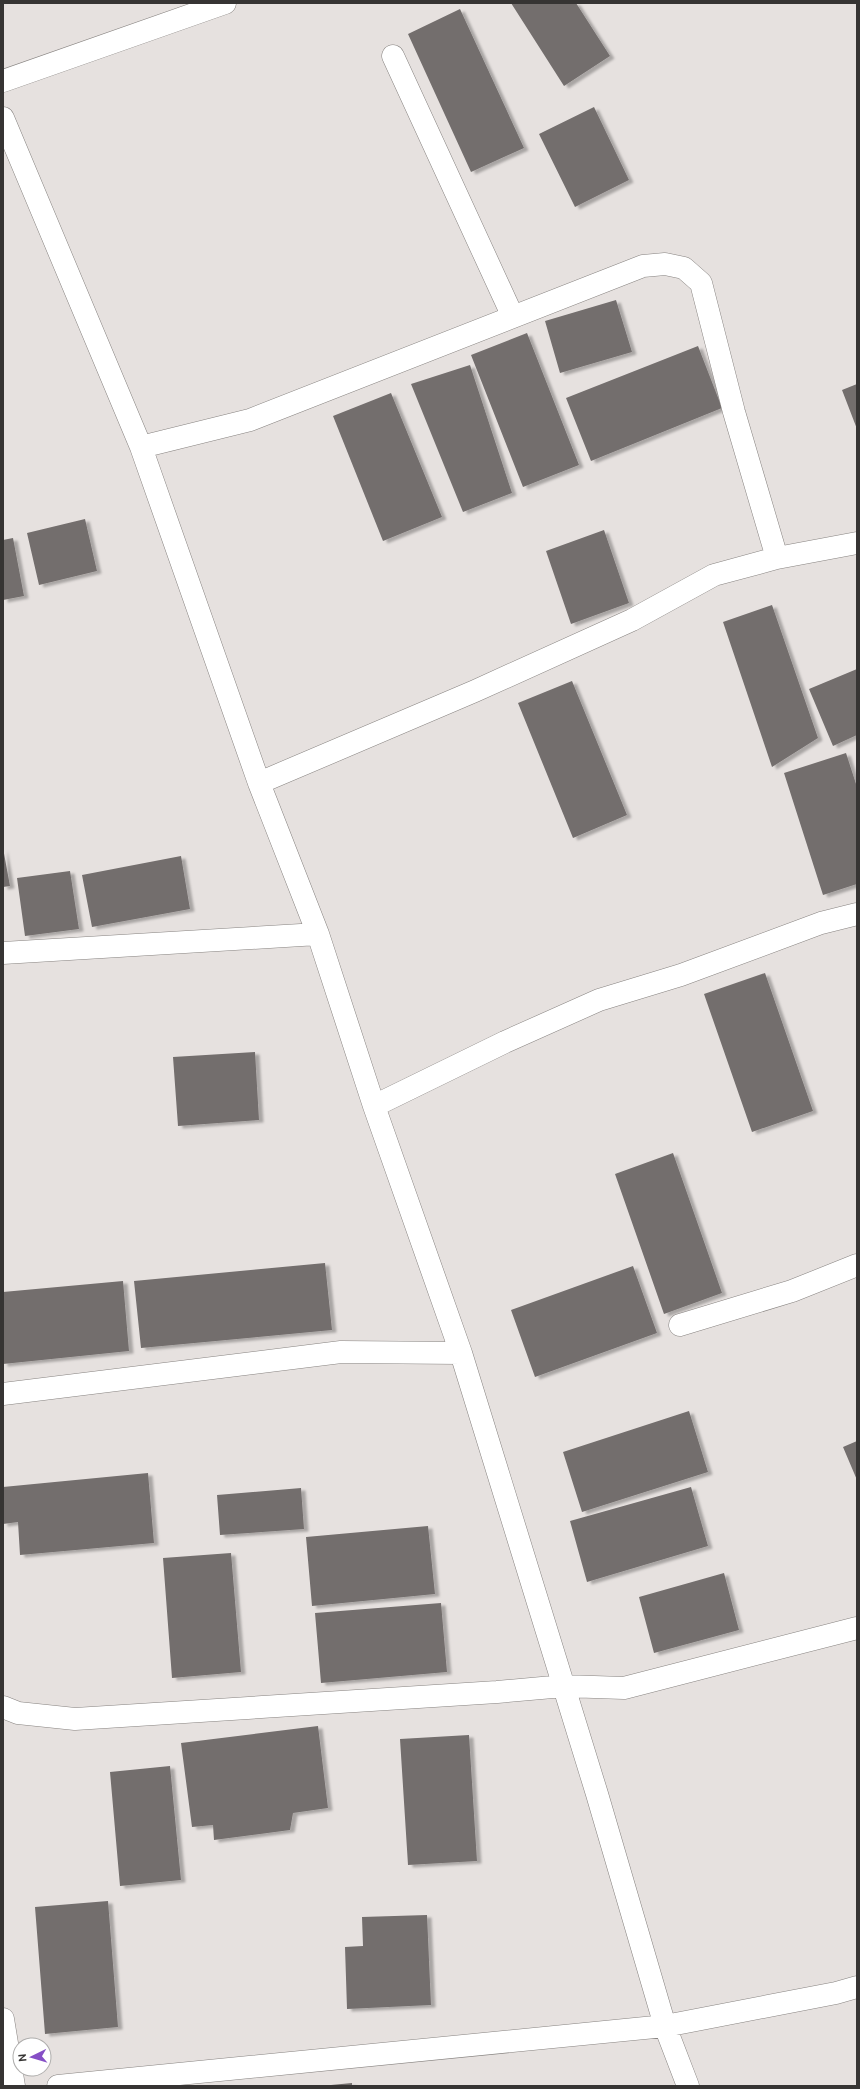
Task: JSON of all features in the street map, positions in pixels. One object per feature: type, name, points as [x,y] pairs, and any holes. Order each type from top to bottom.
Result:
[{"type":"street","points":[[3,81],[225,3]]},
{"type":"street","points":[[393,56],[514,317]]},
{"type":"street","points":[[3,118],[142,447],[260,783],[318,934],[374,1106],[460,1353],[564,1686],[665,2026],[688,2086]]},
{"type":"street","points":[[142,447],[250,420],[643,266],[666,264],[684,268],[701,283],[734,412],[777,558]]},
{"type":"street","points":[[260,783],[475,691],[632,620],[714,575],[777,558],[857,543]]},
{"type":"street","points":[[374,1106],[505,1042],[599,1000],[681,975],[821,923],[857,914]]},
{"type":"street","points":[[3,953],[318,934]]},
{"type":"street","points":[[680,1325],[792,1291],[857,1265]]},
{"type":"street","points":[[3,1394],[341,1352],[460,1353]]},
{"type":"street","points":[[3,1707],[18,1713],[75,1719],[497,1692],[564,1686],[624,1688],[857,1628]]},
{"type":"street","points":[[58,2086],[665,2026],[836,1993],[857,1987]]},
{"type":"street","points":[[3,2019],[14,2086]]},
{"type":"building","points":[[511,3],[576,3],[610,56],[564,86]]},
{"type":"building","points":[[460,9],[524,148],[471,172],[408,34]]},
{"type":"building","points":[[594,107],[629,180],[575,207],[539,134]]},
{"type":"building","points":[[616,300],[632,352],[560,373],[545,321]]},
{"type":"building","points":[[527,333],[579,465],[523,487],[471,355]]},
{"type":"building","points":[[698,346],[722,408],[591,461],[566,398]]},
{"type":"building","points":[[470,365],[512,493],[463,512],[411,384]]},
{"type":"building","points":[[857,384],[857,429],[842,390]]},
{"type":"building","points":[[391,393],[442,517],[383,541],[333,416]]},
{"type":"building","points":[[85,519],[97,571],[39,585],[27,533]]},
{"type":"building","points":[[604,530],[629,603],[571,624],[546,551]]},
{"type":"building","points":[[13,538],[24,596],[3,600],[3,540]]},
{"type":"building","points":[[772,605],[818,738],[772,767],[723,622]]},
{"type":"building","points":[[857,669],[857,735],[833,746],[809,689]]},
{"type":"building","points":[[572,681],[627,815],[573,838],[518,703]]},
{"type":"building","points":[[846,753],[857,787],[857,884],[823,895],[784,773]]},
{"type":"building","points":[[3,848],[10,886],[3,887]]},
{"type":"building","points":[[181,856],[190,909],[92,927],[82,875]]},
{"type":"building","points":[[70,871],[79,929],[25,936],[17,878]]},
{"type":"building","points":[[765,973],[813,1111],[752,1132],[704,994]]},
{"type":"building","points":[[255,1052],[259,1120],[178,1126],[173,1057]]},
{"type":"building","points":[[673,1153],[722,1293],[664,1314],[615,1174]]},
{"type":"building","points":[[325,1263],[332,1330],[141,1348],[134,1281]]},
{"type":"building","points":[[633,1266],[657,1333],[535,1377],[511,1310]]},
{"type":"building","points":[[123,1281],[129,1351],[3,1364],[3,1292]]},
{"type":"building","points":[[689,1411],[708,1472],[582,1512],[563,1452]]},
{"type":"building","points":[[857,1441],[857,1480],[843,1447]]},
{"type":"building","points":[[148,1473],[154,1543],[20,1555],[18,1522],[3,1524],[3,1487]]},
{"type":"building","points":[[691,1487],[708,1546],[587,1582],[570,1521]]},
{"type":"building","points":[[301,1488],[304,1529],[220,1535],[217,1495]]},
{"type":"building","points":[[428,1526],[435,1594],[312,1606],[306,1537]]},
{"type":"building","points":[[231,1553],[241,1672],[172,1678],[163,1558]]},
{"type":"building","points":[[724,1573],[739,1630],[654,1653],[639,1597]]},
{"type":"building","points":[[441,1603],[447,1672],[321,1683],[315,1613]]},
{"type":"building","points":[[318,1726],[328,1808],[293,1813],[290,1830],[214,1840],[213,1825],[192,1827],[181,1743]]},
{"type":"building","points":[[469,1735],[477,1861],[408,1865],[400,1739]]},
{"type":"building","points":[[170,1766],[181,1880],[120,1886],[110,1772]]},
{"type":"building","points":[[108,1901],[118,2027],[45,2034],[35,1907]]},
{"type":"building","points":[[427,1915],[431,2005],[347,2009],[345,1947],[363,1946],[362,1917]]},
{"type":"building","points":[[352,2083],[352,2086],[331,2086],[331,2085]]}]
